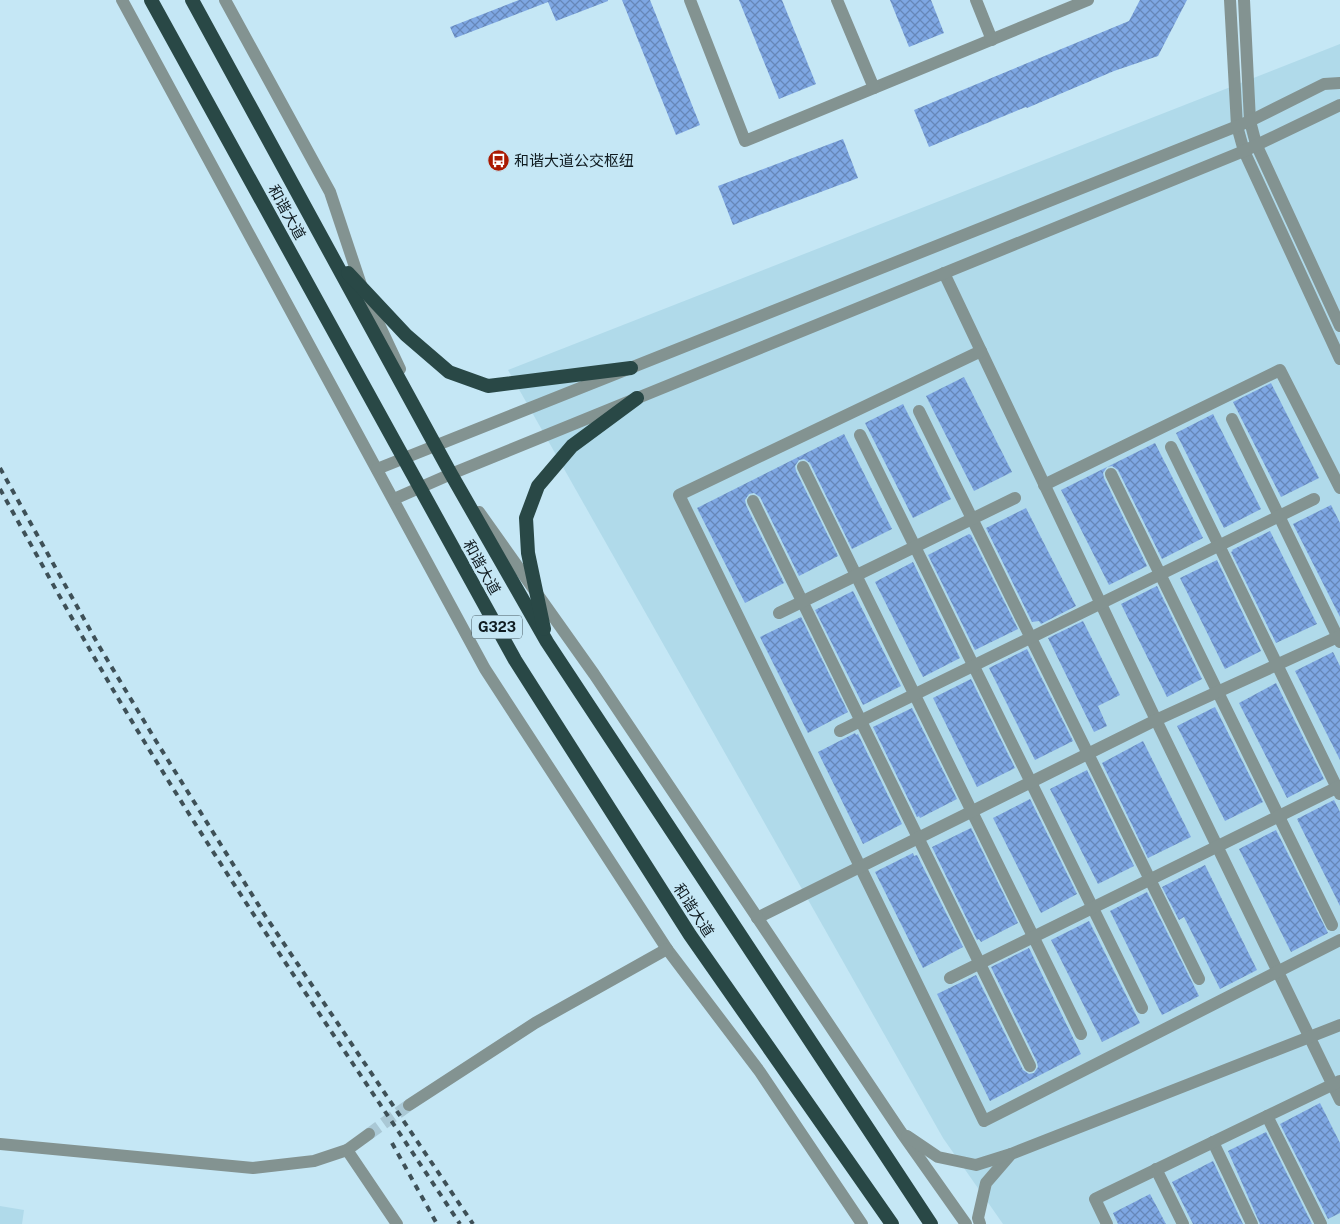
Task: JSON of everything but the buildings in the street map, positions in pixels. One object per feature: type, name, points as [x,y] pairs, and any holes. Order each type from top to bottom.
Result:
[{"type":"highway","name":"和谐大道","points":[[151,0],[403,459],[516,660],[690,935],[892,1224]]},
{"type":"highway","name":"和谐大道","points":[[192,0],[451,474],[547,642],[931,1224]]},
{"type":"highway","points":[[334,258],[406,335],[449,372],[488,386],[631,368]]},
{"type":"highway","points":[[547,642],[528,553],[526,518],[538,486],[572,446],[637,398]]},
{"type":"street","points":[[122,0],[486,669],[667,949],[760,1072],[862,1224]]},
{"type":"street","points":[[224,0],[330,192],[362,288],[437,446]]},
{"type":"street","points":[[690,0],[745,141],[1088,0]]},
{"type":"street","points":[[836,0],[874,88]]},
{"type":"street","points":[[976,0],[992,40]]},
{"type":"street","points":[[1230,0],[1237,126],[1244,151],[1340,359]]},
{"type":"street","points":[[1244,0],[1250,121],[1256,144],[1340,326]]},
{"type":"street","points":[[377,469],[1250,121],[1324,84],[1340,83]]},
{"type":"street","points":[[394,499],[451,474],[1244,151],[1340,105]]},
{"type":"street","points":[[944,273],[1277,972],[1309,1037],[1336,1083],[1340,1100]]},
{"type":"street","points":[[981,351],[679,495],[984,1121],[1340,940]]},
{"type":"street","points":[[1044,485],[1280,370],[1340,488]]},
{"type":"street","points":[[919,411],[1199,978]]},
{"type":"street","points":[[757,918],[1156,720],[1339,639],[1232,419]]},
{"type":"street","points":[[860,434],[1142,1008]]},
{"type":"street","points":[[950,978],[1339,789],[1171,447]]},
{"type":"street","points":[[803,467],[1081,1034]]},
{"type":"street","points":[[451,474],[594,674],[900,1132],[966,1224]]},
{"type":"street","points":[[1111,474],[1332,924]]},
{"type":"street","points":[[779,614],[1015,498]]},
{"type":"street","points":[[840,731],[1314,499]]},
{"type":"street","points":[[753,501],[1030,1066]]},
{"type":"street","points":[[409,1105],[535,1022],[667,949]]},
{"type":"street","points":[[900,1132],[938,1157],[976,1165],[1011,1154],[1340,1025]]},
{"type":"street","points":[[1107,1224],[1095,1199],[1336,1083]]},
{"type":"street","points":[[1268,1116],[1321,1224]]},
{"type":"street","points":[[0,1144],[253,1168],[314,1161],[347,1150],[369,1134]]},
{"type":"street","points":[[1213,1142],[1252,1224]]},
{"type":"street","points":[[347,1150],[397,1224]]},
{"type":"street","points":[[980,1224],[978,1218],[986,1182],[1011,1154]]},
{"type":"street","points":[[1156,1170],[1182,1224]]},
{"type":"shaded area","points":[[1340,44],[1340,1224],[1003,1224],[943,1138],[508,370]]},
{"type":"shaded area","points":[[0,1206],[24,1210],[22,1224],[0,1224]]},
{"type":"tunnel","points":[[369,1134],[409,1105]]},
{"type":"railway","points":[[0,468],[99,646],[266,917],[473,1224]]},
{"type":"railway","points":[[0,489],[109,682],[185,807],[262,927],[460,1224]]},
{"type":"railway","points":[[392,1143],[437,1224]]},
{"type":"place","name":"和谐大道公交枢纽","points":[[498,160]]}]
